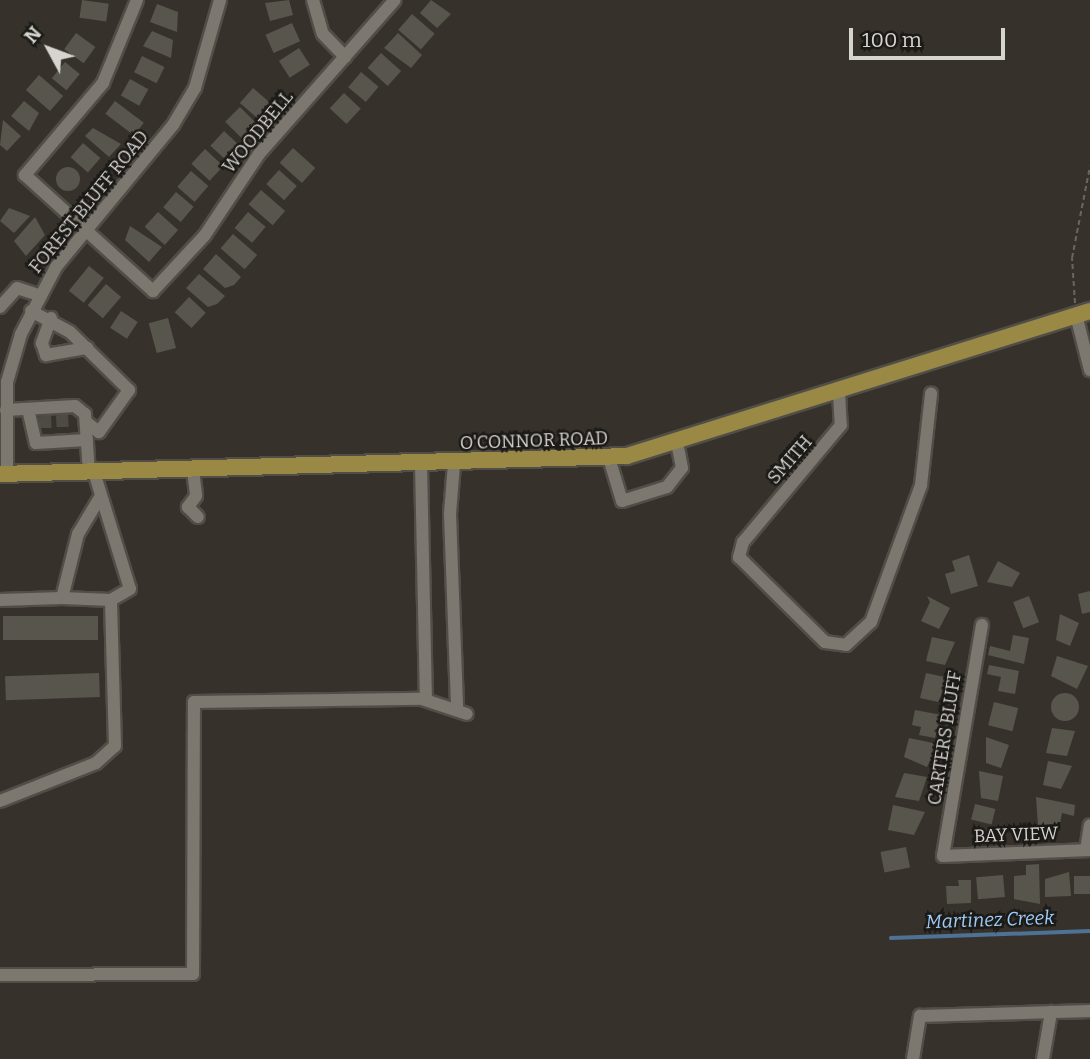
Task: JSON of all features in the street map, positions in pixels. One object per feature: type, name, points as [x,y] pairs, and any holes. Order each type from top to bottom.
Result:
[{"type":"main road","name":"O'CONNOR ROAD","points":[[4,474],[610,458],[677,443],[1083,313]]},
{"type":"street","points":[[85,231],[25,175],[103,83],[137,0]]},
{"type":"street","name":"FOREST BLUFF ROAD","points":[[4,474],[4,378],[31,311],[39,295],[85,231],[184,107],[211,44],[220,0]]},
{"type":"street","points":[[313,0],[323,34],[345,57]]},
{"type":"street","name":"WOODBELL","points":[[85,231],[153,291],[395,0]]},
{"type":"street","points":[[0,307],[17,288],[39,295]]},
{"type":"street","points":[[6,410],[28,409],[45,412],[62,411],[75,406],[86,422],[99,432],[129,390],[51,318],[31,311]]},
{"type":"street","points":[[1083,313],[1090,370]]},
{"type":"street","points":[[51,318],[42,343],[46,355],[86,348]]},
{"type":"street","name":"SMITH","points":[[839,392],[836,432],[743,542],[739,557],[825,642],[846,645],[871,622],[921,485],[931,394]]},
{"type":"street","points":[[28,409],[31,437],[87,440]]},
{"type":"street","points":[[0,600],[111,600],[128,595],[129,579],[99,499],[92,472],[86,422]]},
{"type":"street","points":[[610,458],[622,500],[667,487],[682,468],[677,443]]},
{"type":"street","points":[[421,464],[426,700]]},
{"type":"street","points":[[0,975],[193,974],[194,702],[426,700],[462,712],[450,514],[454,464]]},
{"type":"street","points":[[192,470],[196,496],[188,507],[198,517]]},
{"type":"street","points":[[62,598],[78,534],[99,499]]},
{"type":"street","points":[[0,801],[96,763],[115,746],[111,600]]},
{"type":"street","name":"CARTERS BLUFF","points":[[943,856],[982,625]]},
{"type":"street","points":[[1088,850],[1090,825]]},
{"type":"street","name":"BAY VIEW","points":[[943,856],[1088,850]]},
{"type":"street","points":[[913,1059],[920,1016],[1090,1011]]},
{"type":"street","points":[[1043,1059],[1051,1012]]},
{"type":"path","points":[[1083,313],[1072,258],[1090,166]]},
{"type":"building","points":[[82,0],[109,4],[106,22],[79,18]]},
{"type":"building","points":[[289,0],[293,15],[270,21],[265,3]]},
{"type":"building","points":[[431,0],[451,14],[437,28],[420,13]]},
{"type":"building","points":[[157,4],[178,12],[177,32],[150,22]]},
{"type":"building","points":[[412,14],[435,34],[421,50],[398,30]]},
{"type":"building","points":[[292,23],[300,41],[274,53],[266,35]]},
{"type":"building","points":[[152,31],[173,40],[171,58],[143,46]]},
{"type":"building","points":[[76,33],[95,47],[84,63],[64,49]]},
{"type":"building","points":[[398,33],[422,55],[411,68],[384,48]]},
{"type":"building","points":[[299,48],[310,65],[290,78],[279,61]]},
{"type":"building","points":[[381,53],[401,71],[388,86],[368,68]]},
{"type":"building","points":[[142,56],[164,67],[157,83],[134,72]]},
{"type":"building","points":[[65,62],[80,74],[67,90],[52,78]]},
{"type":"building","points":[[361,72],[379,87],[366,102],[348,87]]},
{"type":"building","points":[[39,75],[63,96],[50,111],[26,90]]},
{"type":"building","points":[[130,79],[148,89],[139,106],[121,96]]},
{"type":"building","points":[[253,88],[270,103],[257,118],[240,103]]},
{"type":"building","points":[[344,93],[361,109],[346,124],[330,108]]},
{"type":"building","points":[[24,101],[39,113],[29,131],[11,116]]},
{"type":"building","points":[[115,101],[144,123],[134,135],[105,114]]},
{"type":"building","points":[[240,107],[256,123],[241,138],[225,122]]},
{"type":"building","points":[[3,120],[21,136],[7,151],[0,145]]},
{"type":"building","points":[[93,128],[121,144],[109,157],[85,136]]},
{"type":"building","points":[[224,131],[238,144],[224,159],[210,146]]},
{"type":"building","points":[[83,143],[100,158],[88,172],[71,157]]},
{"type":"building","points":[[293,148],[315,168],[302,183],[280,163]]},
{"type":"building","points":[[205,149],[223,166],[210,181],[191,164]]},
{"type":"building","points":[[68,167],[76,171],[80,179],[76,187],[68,191],[60,187],[56,179],[60,171]]},
{"type":"building","points":[[279,170],[297,186],[284,200],[266,184]]},
{"type":"building","points":[[191,171],[208,186],[195,202],[177,187]]},
{"type":"building","points":[[261,190],[285,211],[273,225],[249,204]]},
{"type":"building","points":[[176,192],[194,207],[181,222],[163,207]]},
{"type":"building","points":[[9,208],[30,216],[14,233],[0,221]]},
{"type":"building","points":[[158,212],[178,230],[165,245],[145,227]]},
{"type":"building","points":[[248,212],[266,227],[252,243],[235,228]]},
{"type":"building","points":[[35,217],[45,235],[26,256],[14,241]]},
{"type":"building","points":[[130,226],[162,247],[149,262],[125,240]]},
{"type":"building","points":[[233,234],[257,255],[245,269],[221,248]]},
{"type":"building","points":[[216,254],[241,277],[234,285],[225,288],[203,269]]},
{"type":"building","points":[[89,266],[104,278],[84,303],[69,291]]},
{"type":"building","points":[[199,274],[225,296],[217,304],[208,307],[186,288]]},
{"type":"building","points":[[106,284],[121,297],[103,318],[88,305]]},
{"type":"building","points":[[189,297],[206,313],[191,328],[175,312]]},
{"type":"building","points":[[121,311],[138,322],[127,339],[110,328]]},
{"type":"building","points":[[168,318],[176,348],[157,353],[149,323]]},
{"type":"building","points":[[969,555],[978,586],[951,594],[945,574],[955,571],[952,561]]},
{"type":"building","points":[[998,561],[1020,573],[1012,587],[987,582]]},
{"type":"building","points":[[1090,591],[1090,612],[1082,614],[1078,594]]},
{"type":"building","points":[[927,596],[950,608],[939,629],[921,621],[930,602]]},
{"type":"building","points":[[1029,596],[1039,622],[1023,628],[1013,602]]},
{"type":"building","points":[[1060,614],[1079,623],[1070,646],[1056,640]]},
{"type":"building","points":[[3,616],[98,616],[98,640],[3,640]]},
{"type":"building","points":[[1013,635],[1029,638],[1024,664],[988,655],[990,646],[1010,651]]},
{"type":"building","points":[[932,637],[955,642],[945,665],[926,661]]},
{"type":"building","points":[[1057,656],[1088,666],[1077,689],[1051,676]]},
{"type":"building","points":[[989,665],[1019,671],[1015,694],[998,691],[1001,677],[987,674]]},
{"type":"building","points":[[99,673],[100,697],[6,700],[5,676]]},
{"type":"building","points":[[926,673],[949,678],[938,702],[920,698]]},
{"type":"building","points":[[1065,693],[1075,697],[1079,707],[1075,717],[1065,721],[1055,717],[1051,707],[1055,697]]},
{"type":"building","points":[[994,702],[1018,708],[1012,731],[988,725]]},
{"type":"building","points":[[915,710],[942,715],[935,738],[919,735],[921,727],[912,725]]},
{"type":"building","points":[[1052,728],[1075,731],[1067,756],[1046,753]]},
{"type":"building","points":[[986,737],[1009,745],[1001,768],[986,763]]},
{"type":"building","points":[[909,738],[938,744],[927,767],[904,757]]},
{"type":"building","points":[[1048,761],[1072,766],[1061,789],[1043,785]]},
{"type":"building","points":[[979,771],[1003,776],[998,801],[981,798]]},
{"type":"building","points":[[904,773],[927,777],[919,801],[895,797]]},
{"type":"building","points":[[1036,797],[1075,805],[1074,816],[1062,813],[1059,829],[1038,826]]},
{"type":"building","points":[[975,804],[995,809],[992,825],[971,820]]},
{"type":"building","points":[[893,805],[925,812],[914,835],[888,830]]},
{"type":"building","points":[[906,847],[910,868],[884,873],[880,852]]},
{"type":"building","points":[[1039,864],[1040,904],[1014,899],[1014,876],[1026,875],[1026,865]]},
{"type":"building","points":[[1069,872],[1071,896],[1045,897],[1045,879]]},
{"type":"building","points":[[1003,875],[1005,897],[978,899],[976,877]]},
{"type":"building","points":[[1074,876],[1090,876],[1090,894],[1074,894]]},
{"type":"building","points":[[958,880],[971,880],[971,903],[947,904],[946,886],[959,886]]},
{"type":"waterway","name":"Martinez Creek","points":[[891,938],[1090,931]]},
{"type":"tunnel","points":[[62,415],[63,435]]},
{"type":"tunnel","points":[[45,416],[46,435]]}]
